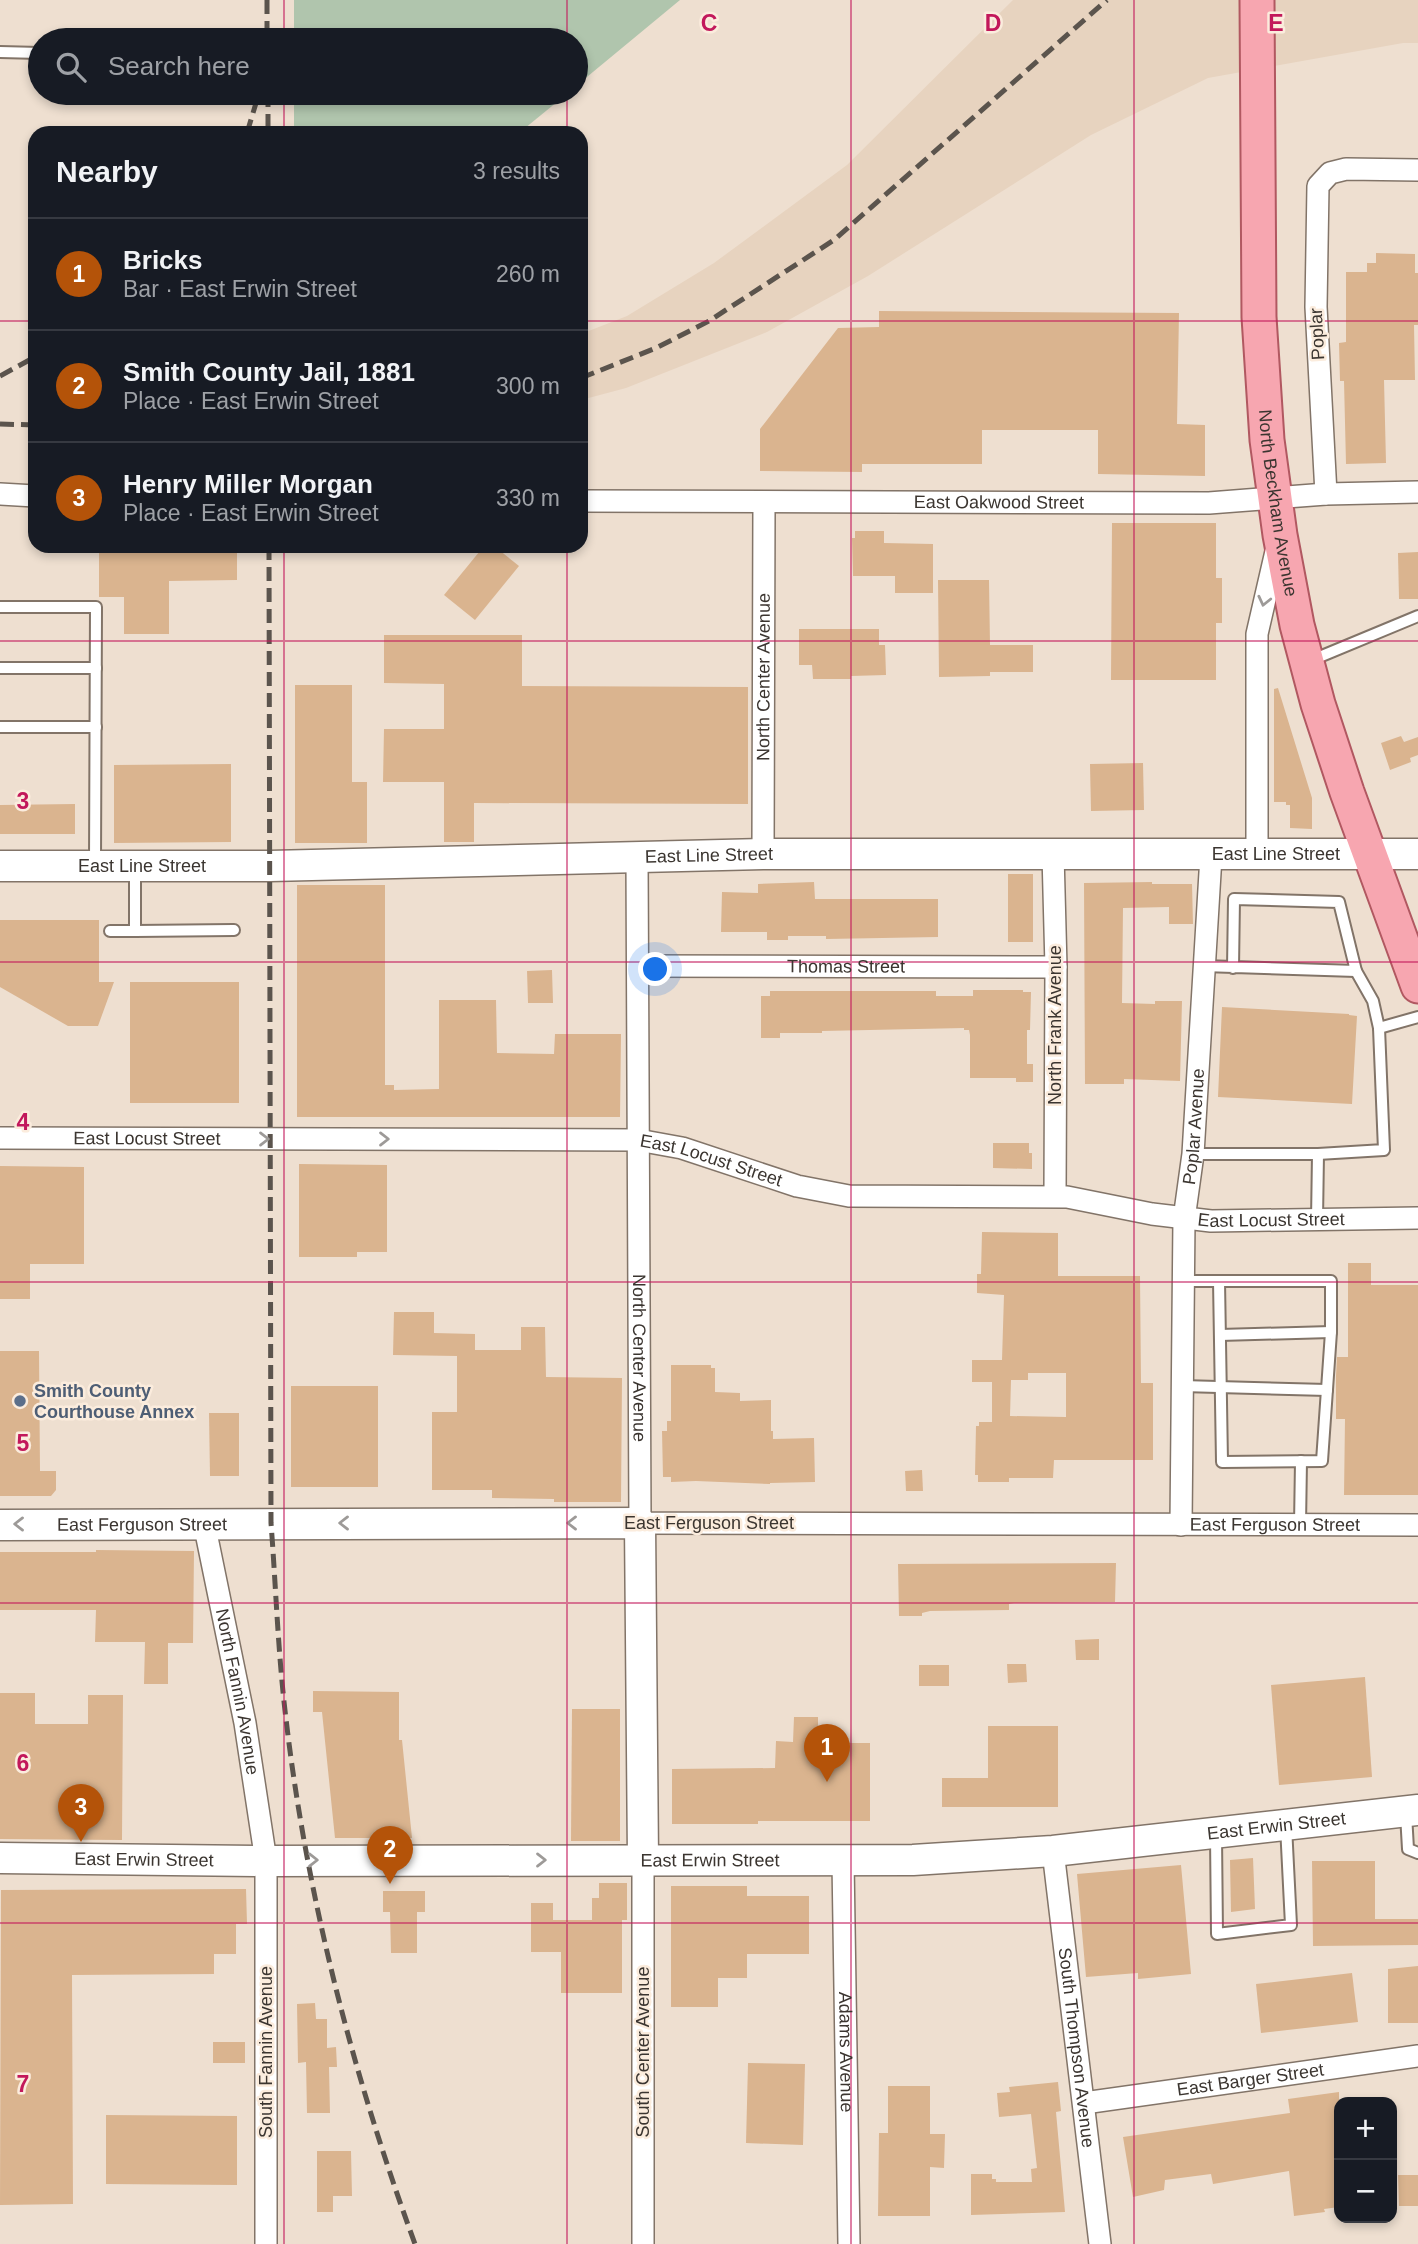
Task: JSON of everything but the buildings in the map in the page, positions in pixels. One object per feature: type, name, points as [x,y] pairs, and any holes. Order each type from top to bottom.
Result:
[{"type":"main road","name":"North Beckham Avenue","points":[[1257,0],[1259,317],[1267,440],[1280,535],[1306,663],[1331,746],[1370,855],[1415,967]]},
{"type":"main road","name":"East Line Street","points":[[0,866],[270,866],[763,855],[1418,855]]},
{"type":"main road","name":"East Ferguson Street","points":[[0,1525],[640,1523]]},
{"type":"main road","name":"North Center Avenue","points":[[640,1523],[643,1860]]},
{"type":"main road","name":"East Erwin Street","points":[[0,1858],[266,1861],[913,1860],[1053,1851],[1412,1811]]},
{"type":"street","name":"Poplar","points":[[1326,494],[1316,307],[1318,186],[1325,177],[1346,169],[1418,170]]},
{"type":"street","name":"East Oakwood Street","points":[[588,501],[1209,503],[1326,494],[1418,492]]},
{"type":"street","points":[[0,494],[28,496]]},
{"type":"street","name":"North Center Avenue","points":[[763,855],[764,502]]},
{"type":"street","points":[[1257,855],[1257,634],[1280,535]]},
{"type":"street","name":"North Frank Avenue","points":[[1053,854],[1056,967],[1055,1196]]},
{"type":"street","name":"Poplar Avenue","points":[[1181,1525],[1184,1219],[1193,1154],[1211,856]]},
{"type":"street","name":"North Center Avenue","points":[[637,858],[640,1523]]},
{"type":"street","name":"Thomas Street","points":[[638,966],[1056,967]]},
{"type":"street","name":"East Locust Street","points":[[0,1138],[638,1140],[682,1148],[797,1186],[849,1196],[1055,1196],[1184,1219],[1238,1221],[1418,1218]]},
{"type":"street","name":"North Fannin Avenue","points":[[204,1523],[245,1723],[266,1861]]},
{"type":"street","name":"East Ferguson Street","points":[[640,1523],[1418,1525]]},
{"type":"street","name":"South Thompson Avenue","points":[[1053,1851],[1100,2244]]},
{"type":"street","name":"South Center Avenue","points":[[643,1860],[643,2244]]},
{"type":"street","name":"South Fannin Avenue","points":[[266,1861],[266,2244]]},
{"type":"street","name":"Adams Avenue","points":[[844,1861],[849,2244]]},
{"type":"street","name":"East Barger Street","points":[[1084,2103],[1418,2056]]},
{"type":"lane","points":[[0,52],[28,53]]},
{"type":"lane","points":[[0,607],[96,607],[95,865]]},
{"type":"lane","points":[[1306,663],[1418,616]]},
{"type":"lane","points":[[0,668],[96,668]]},
{"type":"lane","points":[[0,727],[96,727]]},
{"type":"lane","points":[[135,865],[135,932]]},
{"type":"lane","points":[[1193,1154],[1318,1154],[1384,1150],[1379,1028],[1373,1001],[1356,971],[1339,902],[1234,899],[1233,968]]},
{"type":"lane","points":[[110,932],[234,930]]},
{"type":"lane","points":[[1203,966],[1356,971]]},
{"type":"lane","points":[[1379,1028],[1418,1017]]},
{"type":"lane","points":[[1317,1220],[1318,1154]]},
{"type":"lane","points":[[1183,1281],[1219,1281],[1331,1282],[1331,1332],[1322,1461],[1222,1462],[1219,1281]]},
{"type":"lane","points":[[1220,1335],[1331,1332]]},
{"type":"lane","points":[[1182,1386],[1327,1390]]},
{"type":"lane","points":[[1300,1525],[1301,1461]]},
{"type":"lane","points":[[1412,1811],[1408,1849],[1418,1853]]},
{"type":"lane","points":[[1216,1833],[1217,1934],[1291,1925],[1286,1825]]},
{"type":"shaded area","points":[[1013,0],[1418,0],[1418,43],[1403,43],[1208,78],[1091,135],[868,276],[767,332],[626,388],[588,398],[588,331],[627,316],[714,263],[847,165]]},
{"type":"green space","points":[[294,0],[680,0],[588,76],[588,28],[294,28]]},
{"type":"green space","points":[[294,105],[553,105],[528,126],[294,126]]},
{"type":"railway","points":[[267,0],[267,28]]},
{"type":"railway","points":[[588,375],[656,348],[709,321],[834,240],[1107,0]]},
{"type":"railway","points":[[249,126],[255,105]]},
{"type":"railway","points":[[268,105],[268,126]]},
{"type":"railway","points":[[0,376],[28,361]]},
{"type":"railway","points":[[0,424],[28,425]]},
{"type":"railway","points":[[269,553],[271,1523],[281,1670],[306,1853],[335,1985],[372,2116],[415,2244]]},
{"type":"place","name":"Smith County Courthouse Annex","points":[[20,1401]]},
{"type":"place","name":"Bricks","points":[[827,1782]]},
{"type":"place","name":"Henry Miller Morgan","points":[[81,1842]]},
{"type":"place","name":"Smith County Jail, 1881","points":[[390,1884]]}]
